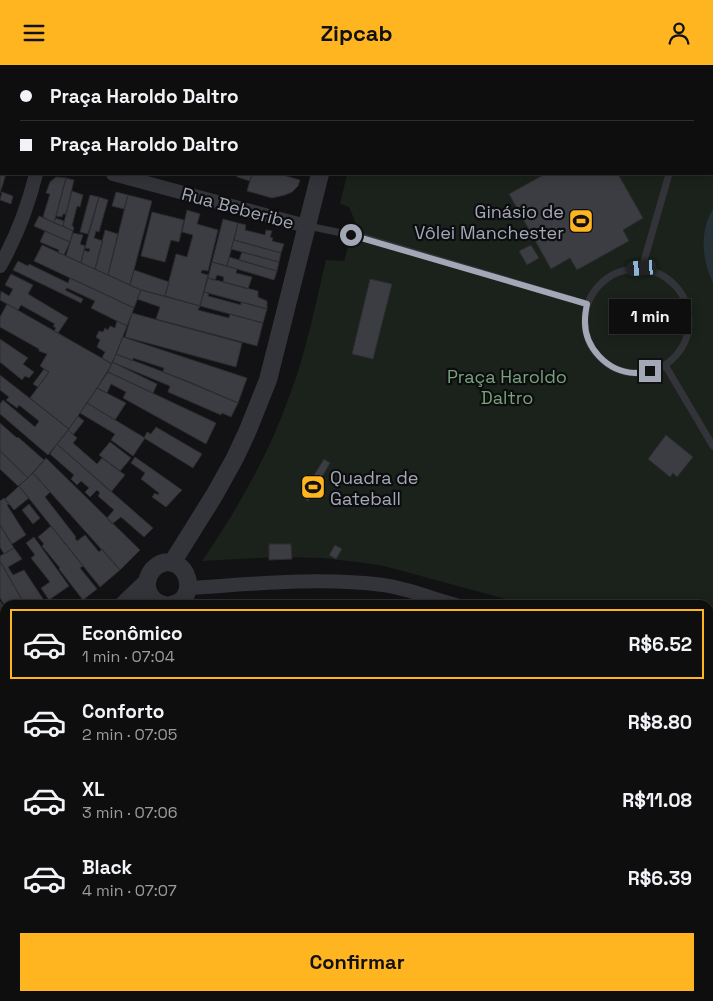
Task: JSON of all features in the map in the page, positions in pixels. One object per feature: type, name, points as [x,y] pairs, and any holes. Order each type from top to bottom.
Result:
[{"type":"street","points":[[0,266],[11,247],[28,206],[36,175]]},
{"type":"street","name":"Rua Beberibe","points":[[117,175],[306,225]]},
{"type":"street","points":[[172,563],[215,494],[248,430],[268,380],[320,175]]},
{"type":"street","points":[[155,600],[150,596],[146,583],[148,575],[152,569],[165,563],[172,563],[184,569],[189,581],[189,588],[183,600]]},
{"type":"street","points":[[189,588],[346,582],[385,585],[438,600]]},
{"type":"street","points":[[128,600],[146,583]]},
{"type":"lane","points":[[642,268],[669,175]]},
{"type":"lane","points":[[306,225],[366,238],[587,304]]},
{"type":"lane","points":[[642,268],[658,272],[672,281],[682,293],[688,308],[689,324],[686,340],[677,354],[665,365],[650,371],[634,373],[619,370],[605,362],[594,350],[587,336],[584,320],[587,304],[596,289],[609,277],[625,269],[642,268]]},
{"type":"lane","points":[[665,365],[713,447]]},
{"type":"green space","name":"Praça Haroldo Daltro","points":[[347,175],[713,175],[713,600],[510,600],[384,566],[323,558],[276,557],[202,561],[251,482],[281,419],[305,346],[326,260],[344,261],[355,221],[349,207],[340,204]]},
{"type":"shaded area","points":[[713,209],[713,283],[704,256],[704,236]]},
{"type":"building","points":[[0,175],[6,175],[0,193]]},
{"type":"building","points":[[238,175],[252,175],[250,181],[237,177]]},
{"type":"building","points":[[252,175],[282,175],[300,180],[298,186],[292,192],[272,198],[247,191]]},
{"type":"building","name":"Ginásio de Vôlei Manchester","points":[[543,175],[619,175],[643,218],[623,230],[629,241],[577,270],[570,258],[551,269],[509,194]]},
{"type":"building","points":[[56,177],[66,178],[54,223],[43,217],[50,194],[46,193],[50,182]]},
{"type":"building","points":[[66,178],[74,180],[66,214],[63,214],[62,217],[56,216]]},
{"type":"building","points":[[72,191],[83,195],[80,207],[77,206],[72,226],[74,227],[73,231],[63,226]]},
{"type":"building","points":[[2,192],[13,196],[11,204],[0,200]]},
{"type":"building","points":[[116,192],[128,195],[124,209],[112,206]]},
{"type":"building","points":[[90,195],[99,197],[88,234],[80,232]]},
{"type":"building","points":[[128,195],[152,201],[130,285],[108,275]]},
{"type":"building","points":[[99,197],[108,200],[99,232],[96,231],[94,238],[103,241],[95,269],[81,263],[84,250],[89,252],[90,249],[85,248]]},
{"type":"building","points":[[187,210],[200,214],[197,224],[218,230],[208,271],[202,270],[201,273],[208,275],[200,306],[165,296],[176,254],[187,257],[193,235],[182,232]]},
{"type":"building","points":[[152,212],[184,220],[179,242],[171,240],[165,262],[141,256]]},
{"type":"building","points":[[39,216],[73,231],[70,242],[34,226]]},
{"type":"building","points":[[55,218],[64,221],[63,226],[54,223]]},
{"type":"building","points":[[223,219],[238,223],[227,266],[212,262]]},
{"type":"building","points":[[238,223],[246,225],[245,230],[265,235],[266,230],[272,231],[270,237],[273,238],[272,241],[284,244],[281,253],[234,240]]},
{"type":"building","points":[[105,230],[118,234],[108,275],[95,269]]},
{"type":"building","points":[[45,231],[70,242],[64,255],[58,253],[59,250],[40,242]]},
{"type":"building","points":[[73,233],[83,235],[80,244],[85,246],[81,263],[66,256]]},
{"type":"building","points":[[234,240],[281,253],[279,262],[231,249]]},
{"type":"building","points":[[42,245],[141,290],[134,308],[34,261]]},
{"type":"building","points":[[531,245],[539,258],[527,265],[519,251]]},
{"type":"building","points":[[242,252],[279,262],[277,271],[239,260]]},
{"type":"building","points":[[229,257],[277,271],[274,280],[227,266]]},
{"type":"building","points":[[18,261],[28,266],[29,264],[68,283],[70,278],[134,308],[127,326],[91,308],[95,301],[67,288],[65,290],[83,299],[81,303],[13,270]]},
{"type":"building","points":[[212,262],[237,269],[236,273],[252,277],[248,289],[223,282],[224,277],[217,275],[215,280],[208,278]]},
{"type":"building","points":[[134,270],[169,282],[165,296],[130,285]]},
{"type":"building","points":[[11,274],[33,285],[28,294],[68,318],[58,333],[54,331],[56,328],[53,326],[55,324],[21,305],[18,310],[0,300],[1,291],[9,296],[13,289],[5,285]]},
{"type":"building","points":[[208,278],[258,291],[258,297],[267,301],[267,309],[204,292]]},
{"type":"building","points":[[370,279],[392,284],[373,359],[352,354]]},
{"type":"building","points":[[141,290],[200,306],[198,310],[229,318],[230,314],[263,323],[257,346],[156,319],[160,307],[137,299]]},
{"type":"building","points":[[204,292],[209,293],[208,296],[241,305],[241,302],[267,309],[263,323],[200,306]]},
{"type":"building","points":[[7,304],[112,364],[69,429],[30,398],[49,372],[40,366],[47,354],[0,327],[0,317]]},
{"type":"building","points":[[132,313],[242,343],[236,367],[125,337]]},
{"type":"building","points":[[117,321],[127,326],[112,364],[102,358],[105,352],[97,347],[100,340],[96,337],[99,331],[103,332],[105,328],[108,330],[110,326],[115,328]]},
{"type":"building","points":[[123,337],[247,378],[238,403],[163,372],[164,368],[133,358],[133,361],[116,354]]},
{"type":"building","points":[[0,339],[28,358],[23,364],[34,372],[29,378],[25,376],[22,380],[0,362]]},
{"type":"building","points":[[116,354],[190,382],[238,403],[231,417],[222,413],[221,415],[168,392],[170,386],[112,362]]},
{"type":"building","points":[[112,362],[157,384],[153,393],[108,372]]},
{"type":"building","points":[[44,369],[49,372],[38,387],[33,384]]},
{"type":"building","points":[[108,372],[216,423],[206,444],[123,398],[126,392],[111,384],[107,393],[97,388]]},
{"type":"building","points":[[0,375],[69,429],[48,455],[0,414],[0,404],[3,400],[35,427],[39,421],[19,405],[17,408],[6,400],[9,397],[0,390]]},
{"type":"building","points":[[97,388],[126,403],[115,420],[87,403]]},
{"type":"building","points":[[87,403],[145,438],[133,456],[111,440],[115,434],[80,413]]},
{"type":"building","points":[[78,416],[84,421],[73,435],[68,430]]},
{"type":"building","points":[[0,423],[44,460],[28,478],[0,451]]},
{"type":"building","points":[[156,427],[202,454],[193,468],[144,438],[147,432],[151,434]]},
{"type":"building","points":[[68,430],[77,438],[73,443],[97,464],[102,458],[125,475],[111,492],[57,444]]},
{"type":"building","points":[[666,435],[693,457],[677,477],[673,473],[670,477],[648,459]]},
{"type":"building","points":[[110,442],[131,458],[120,471],[99,455]]},
{"type":"building","points":[[57,444],[153,528],[144,537],[121,517],[112,524],[107,518],[114,510],[98,496],[100,493],[97,490],[90,497],[85,492],[89,488],[81,481],[77,485],[71,479],[74,475],[50,454]]},
{"type":"building","points":[[0,451],[28,478],[18,486],[0,469]]},
{"type":"building","points":[[135,457],[182,490],[166,507],[152,497],[155,493],[158,495],[159,493],[141,479],[145,473],[131,463]]},
{"type":"building","points":[[46,458],[140,550],[120,570],[33,473]]},
{"type":"building","points":[[324,459],[330,463],[308,501],[301,496]]},
{"type":"building","points":[[33,473],[50,492],[45,497],[76,537],[77,541],[85,535],[99,552],[102,549],[120,570],[100,587],[19,486]]},
{"type":"building","points":[[19,486],[29,498],[14,510],[5,499]]},
{"type":"building","points":[[4,498],[26,535],[12,544],[0,525],[0,501]]},
{"type":"building","points":[[29,504],[40,518],[33,524],[22,510]]},
{"type":"building","points":[[0,525],[14,548],[4,554],[0,547]]},
{"type":"building","points":[[51,526],[83,566],[80,568],[97,589],[83,600],[42,546],[44,544],[38,537]]},
{"type":"building","points":[[34,537],[69,586],[49,600],[41,588],[50,582],[31,558],[35,555],[26,543]]},
{"type":"building","points":[[269,544],[291,544],[292,559],[269,560]]},
{"type":"building","points":[[335,545],[342,549],[336,559],[329,555]]},
{"type":"building","points":[[14,548],[22,559],[8,567],[13,575],[24,570],[44,600],[22,600],[0,561],[0,556]]},
{"type":"building","points":[[0,561],[22,600],[1,600]]},
{"type":"place","name":"Ginásio de Vôlei Manchester","points":[[581,221]]},
{"type":"place","name":"Quadra de Gateball","points":[[313,487]]},
{"type":"route","points":[[351,235],[587,304],[584,320],[587,336],[594,350],[605,362],[619,370],[634,373],[650,371]]}]
